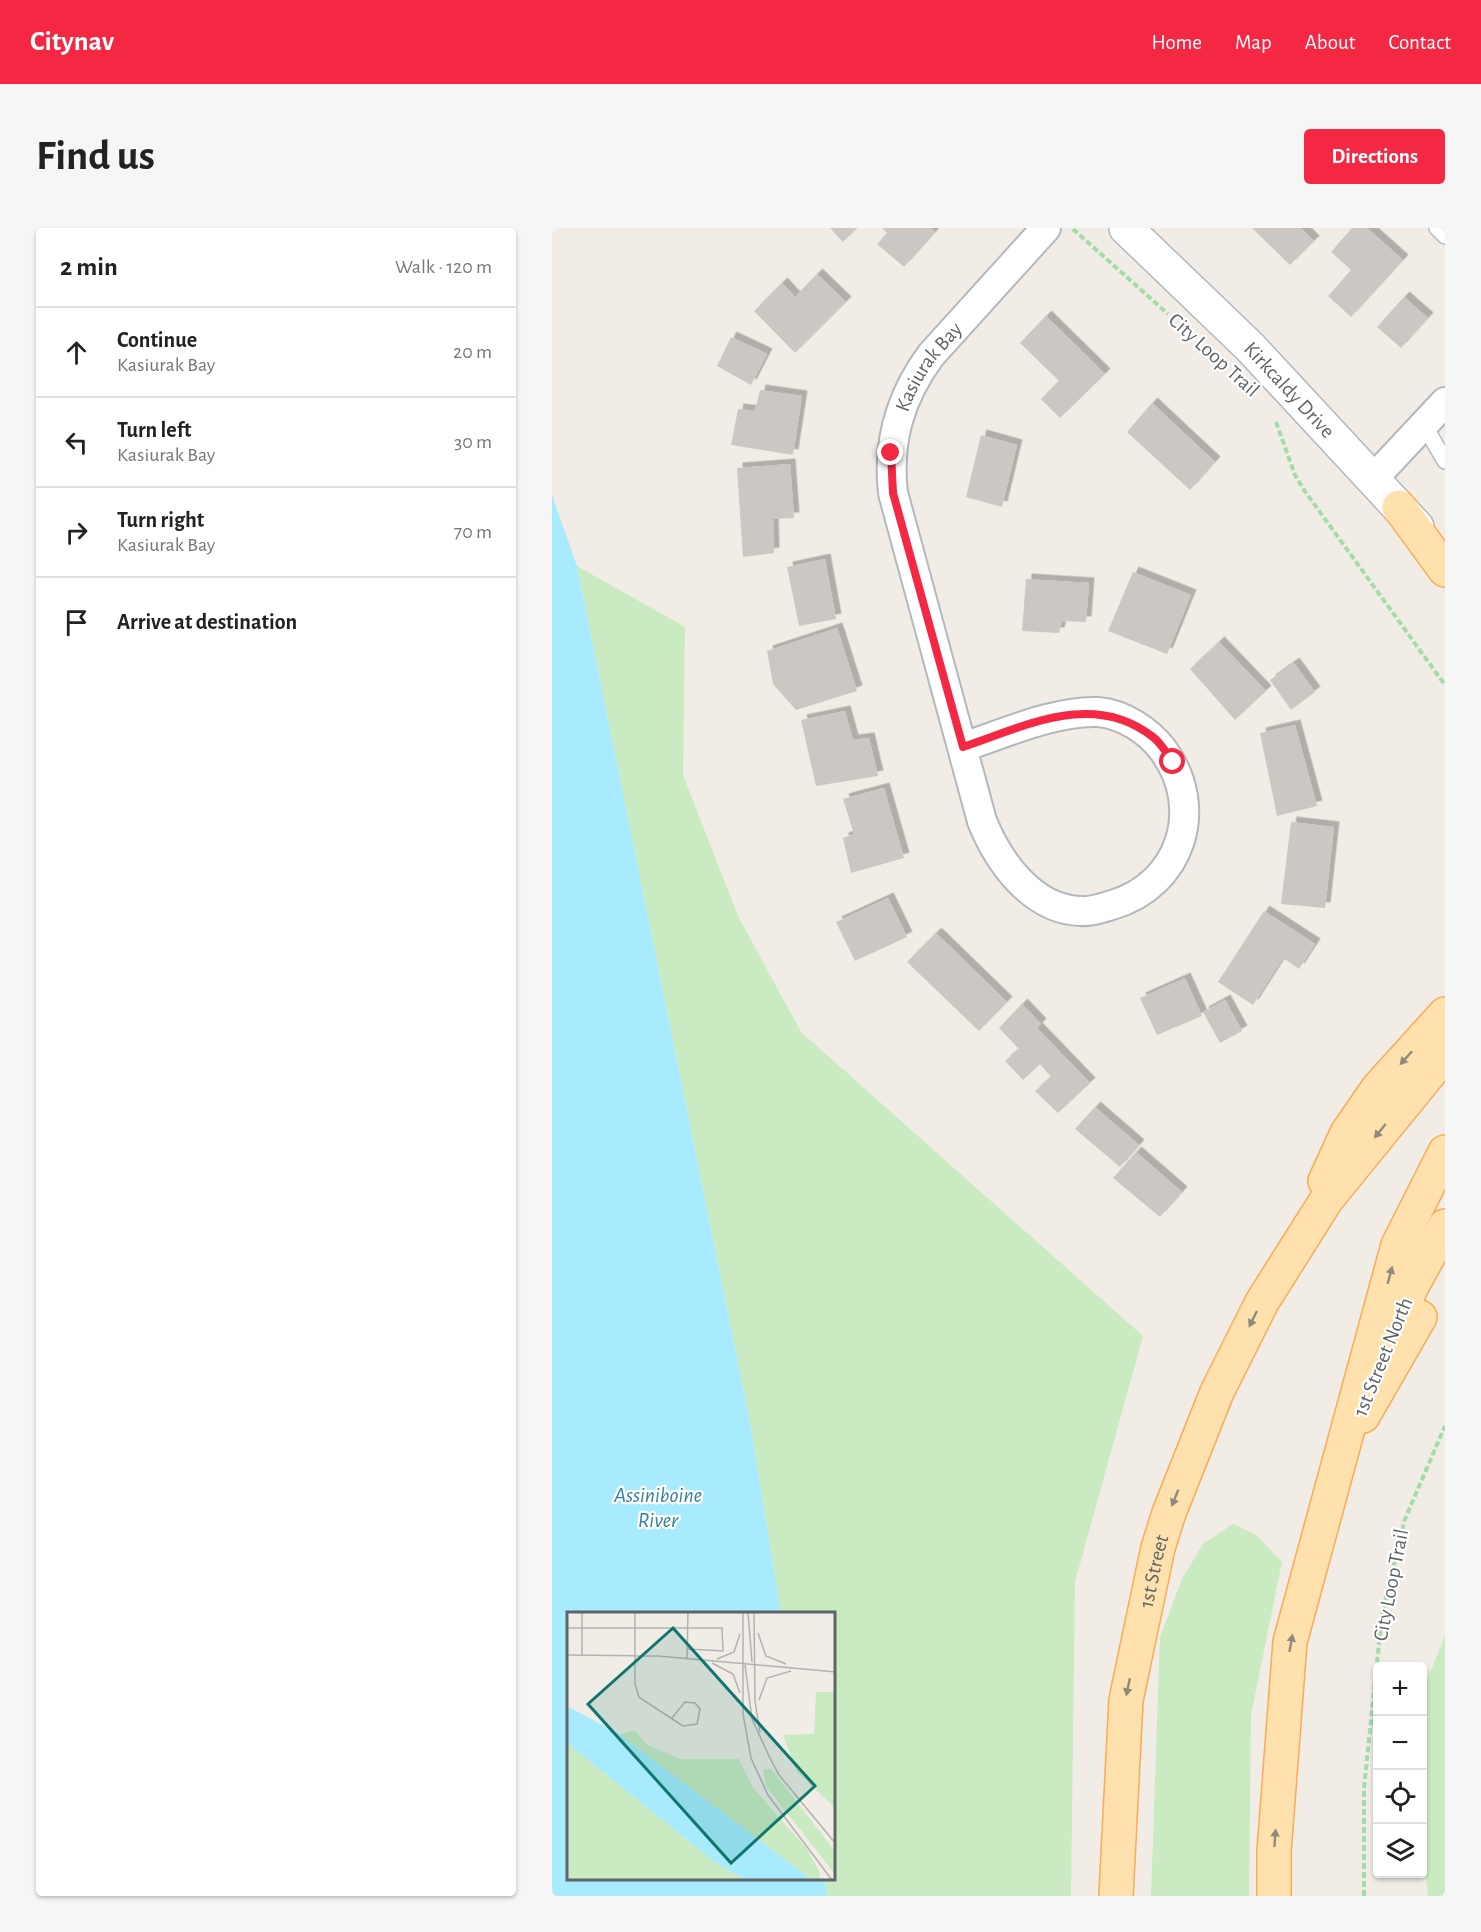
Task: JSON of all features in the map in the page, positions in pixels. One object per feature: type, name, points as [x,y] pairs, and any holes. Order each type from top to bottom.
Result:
[{"type":"main road","name":"Kirkcaldy Drive","points":[[1126,228],[1215,310],[1445,558]]},
{"type":"main road","points":[[1399,507],[1445,552]]},
{"type":"main road","points":[[1399,507],[1445,570]]},
{"type":"main road","points":[[1282,1269],[1347,1133],[1378,1088],[1445,1014]]},
{"type":"main road","points":[[1282,1269],[1327,1199],[1445,1054]]},
{"type":"main road","points":[[1274,1896],[1274,1852],[1290,1642],[1398,1245],[1445,1152]]},
{"type":"main road","name":"1st Street North","points":[[1330,1493],[1348,1440],[1411,1288],[1445,1226]]},
{"type":"main road","name":"1st Street","points":[[1116,1896],[1126,1700],[1158,1548],[1217,1392],[1262,1302],[1282,1269]]},
{"type":"main road","points":[[1348,1440],[1445,1272]]},
{"type":"street","name":"Kasiurak Bay","points":[[963,747],[1070,714],[1100,712],[1127,720],[1155,738],[1177,773],[1185,806],[1184,828],[1179,846],[1160,876],[1146,889],[1125,901],[1080,912],[1057,906],[1033,892],[1013,875],[993,848],[982,821],[893,493],[891,472],[895,430],[910,386],[931,355],[1046,228]]},
{"type":"street","points":[[1373,479],[1445,402]]},
{"type":"lane","points":[[1437,228],[1445,236]]},
{"type":"lane","points":[[1424,425],[1445,461]]},
{"type":"path","name":"City Loop Trail","points":[[1072,229],[1169,315]]},
{"type":"path","name":"City Loop Trail","points":[[1273,415],[1295,475],[1304,490],[1445,685]]},
{"type":"path","name":"City Loop Trail","points":[[1364,1896],[1364,1788],[1382,1615],[1405,1519],[1445,1426]]},
{"type":"green space","points":[[577,566],[685,627],[683,775],[738,916],[801,1032],[1143,1336],[1075,1582],[1071,1896],[827,1896],[825,1881],[836,1881],[836,1612],[781,1612],[750,1422]]},
{"type":"green space","points":[[1233,1524],[1256,1535],[1282,1562],[1251,1715],[1249,1896],[1151,1896],[1160,1637],[1182,1579],[1203,1544]]},
{"type":"green space","points":[[1445,1636],[1445,1896],[1428,1896],[1426,1878],[1427,1680]]},
{"type":"water","name":"Assiniboine River","points":[[552,495],[577,566],[750,1422],[781,1612],[567,1612],[567,1881],[825,1881],[827,1896],[552,1896]]},
{"type":"building","points":[[830,228],[857,228],[843,242]]},
{"type":"building","points":[[882,228],[930,228],[935,232],[904,267],[877,244],[887,233]]},
{"type":"building","points":[[1252,228],[1301,228],[1314,241],[1290,265]]},
{"type":"building","points":[[1352,228],[1367,228],[1403,260],[1351,317],[1328,296],[1351,270],[1331,252]]},
{"type":"building","points":[[817,274],[846,302],[795,353],[754,311],[782,283],[795,297]]},
{"type":"building","points":[[1404,297],[1428,318],[1401,348],[1377,327]]},
{"type":"building","points":[[1046,316],[1105,374],[1060,418],[1041,399],[1059,381],[1020,343]]},
{"type":"building","points":[[731,337],[767,354],[751,385],[717,366]]},
{"type":"building","points":[[760,390],[802,396],[793,455],[731,445],[738,409],[755,411]]},
{"type":"building","points":[[1152,403],[1215,462],[1190,490],[1127,432]]},
{"type":"building","points":[[981,435],[1017,445],[1002,507],[966,497]]},
{"type":"building","points":[[790,464],[794,518],[773,519],[774,553],[743,557],[737,468]]},
{"type":"building","points":[[825,559],[836,619],[799,626],[787,567]]},
{"type":"building","points":[[1133,572],[1191,595],[1167,654],[1108,631]]},
{"type":"building","points":[[1026,579],[1089,583],[1086,622],[1062,621],[1059,633],[1022,631]]},
{"type":"building","points":[[837,628],[857,691],[796,710],[773,684],[767,651]]},
{"type":"building","points":[[1219,642],[1266,691],[1235,720],[1190,669]]},
{"type":"building","points":[[1294,663],[1315,692],[1291,710],[1270,680]]},
{"type":"building","points":[[845,711],[853,740],[869,738],[878,776],[816,786],[801,720]]},
{"type":"building","points":[[1295,725],[1317,806],[1277,816],[1260,733]]},
{"type":"building","points":[[884,788],[904,858],[851,873],[843,838],[854,834],[843,799]]},
{"type":"building","points":[[1291,822],[1334,827],[1325,908],[1281,904]]},
{"type":"building","points":[[888,898],[907,937],[855,961],[836,922]]},
{"type":"building","points":[[1264,911],[1315,944],[1299,969],[1283,958],[1253,1005],[1218,982]]},
{"type":"building","points":[[936,933],[1007,1002],[979,1031],[907,962]]},
{"type":"building","points":[[1185,978],[1202,1016],[1157,1035],[1140,998]]},
{"type":"building","points":[[1225,1000],[1242,1031],[1220,1043],[1203,1012]]},
{"type":"building","points":[[1022,1004],[1041,1024],[1037,1028],[1090,1083],[1058,1113],[1035,1091],[1051,1077],[1040,1064],[1023,1080],[1005,1061],[1019,1049],[999,1028]]},
{"type":"building","points":[[1095,1107],[1139,1145],[1120,1167],[1075,1129]]},
{"type":"building","points":[[1136,1152],[1182,1192],[1160,1217],[1113,1178]]},
{"type":"route","points":[[891,453],[893,493],[963,747],[1070,714],[1100,712],[1127,720],[1155,738],[1173,762]]}]
